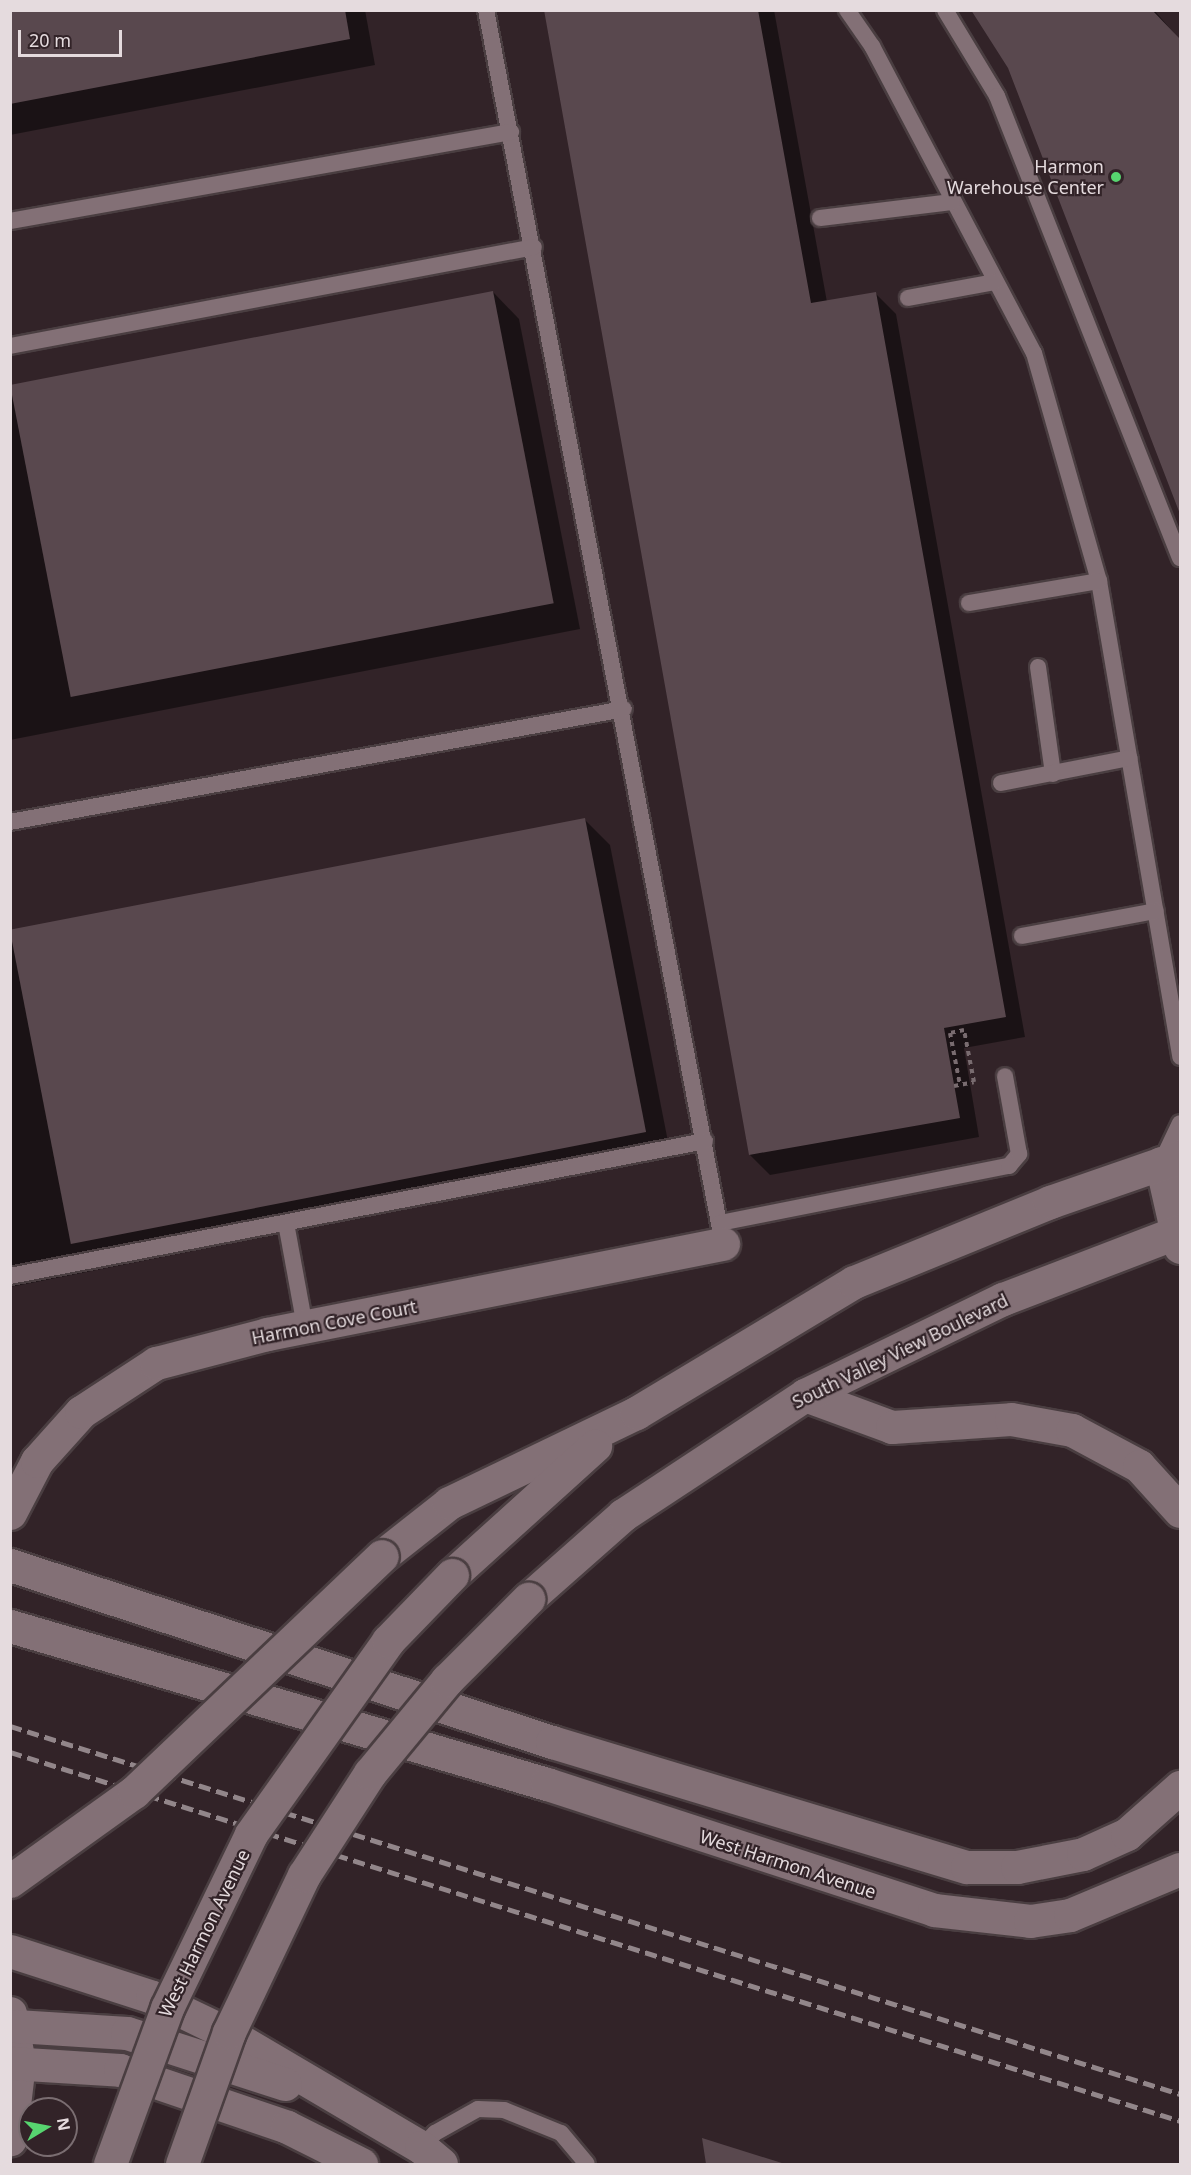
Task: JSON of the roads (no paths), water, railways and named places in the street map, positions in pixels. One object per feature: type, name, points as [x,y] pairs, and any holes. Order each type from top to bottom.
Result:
[{"type":"main road","points":[[10,1881],[134,1792],[382,1556],[449,1503],[636,1413],[854,1282],[1171,1160],[1180,1237]]},
{"type":"main road","name":"Harmon Cove Court","points":[[10,1513],[37,1461],[81,1412],[156,1364],[202,1348],[306,1327],[721,1233]]},
{"type":"main road","name":"South Valley View Boulevard","points":[[182,2164],[229,2032],[304,1875],[370,1773],[447,1680],[528,1599],[623,1515],[805,1395],[1003,1299],[1180,1237]]},
{"type":"main road","points":[[805,1395],[892,1427],[1011,1419],[1072,1430],[1139,1466],[1180,1511]]},
{"type":"main road","name":"West Harmon Avenue","points":[[110,2164],[167,2008],[251,1834],[388,1641],[452,1575],[636,1413]]},
{"type":"main road","points":[[10,1565],[552,1742],[967,1867],[1017,1867],[1083,1854],[1127,1834],[1180,1787]]},
{"type":"main road","name":"West Harmon Avenue","points":[[10,1626],[524,1777],[934,1910],[1030,1921],[1070,1915],[1180,1869]]},
{"type":"main road","points":[[10,1951],[152,1997],[229,2034],[353,2106],[431,2156]]},
{"type":"main road","points":[[10,2139],[15,2063],[12,2023],[127,2033],[353,2106]]},
{"type":"main road","points":[[15,2063],[120,2070],[287,2127],[361,2164]]},
{"type":"lane","points":[[486,10],[624,709],[721,1233],[1009,1166],[1018,1154],[1005,1076]]},
{"type":"lane","points":[[847,10],[872,46],[951,202],[1034,353],[1099,581],[1180,1057]]},
{"type":"lane","points":[[945,10],[997,96],[1180,558]]},
{"type":"lane","points":[[10,221],[511,132]]},
{"type":"lane","points":[[820,218],[951,202]]},
{"type":"lane","points":[[10,346],[534,248]]},
{"type":"lane","points":[[908,298],[995,282]]},
{"type":"lane","points":[[969,603],[1099,581]]},
{"type":"lane","points":[[1038,667],[1053,774]]},
{"type":"lane","points":[[10,822],[624,709]]},
{"type":"lane","points":[[1001,783],[1130,758]]},
{"type":"lane","points":[[1022,936],[1156,911]]},
{"type":"lane","points":[[1171,1160],[1180,1123]]},
{"type":"lane","points":[[10,1276],[705,1141]]},
{"type":"lane","points":[[286,1223],[306,1327]]},
{"type":"lane","points":[[431,2156],[435,2133],[478,2109],[504,2110],[561,2133],[587,2164]]},
{"type":"railway","points":[[10,1726],[1180,2094]]},
{"type":"railway","points":[[10,1752],[1180,2121]]},
{"type":"place","name":"Harmon Warehouse Center","points":[[1116,177]]}]
